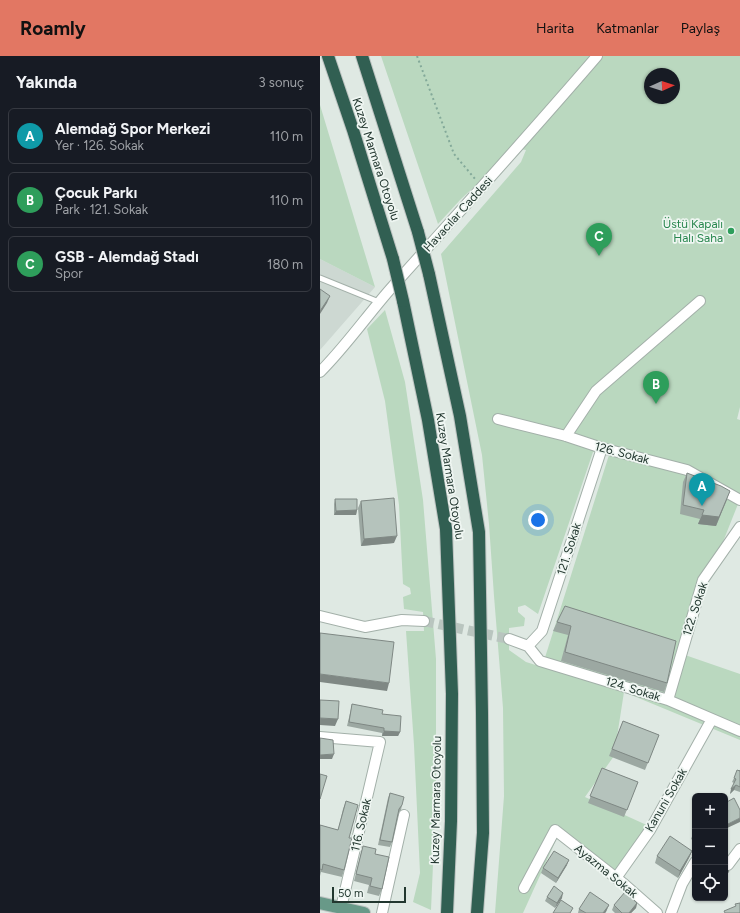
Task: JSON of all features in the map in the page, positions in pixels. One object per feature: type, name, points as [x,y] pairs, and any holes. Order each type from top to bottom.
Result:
[{"type":"highway","name":"Kuzey Marmara Otoyolu","points":[[328,56],[353,130],[393,260],[428,420],[446,529],[452,694],[451,821],[447,911]]},
{"type":"highway","name":"Kuzey Marmara Otoyolu","points":[[362,56],[418,232],[429,274],[460,416],[479,532],[483,833],[477,913]]},
{"type":"main road","points":[[320,903],[364,913]]},
{"type":"street","name":"Havacılar Caddesi","points":[[320,372],[335,357],[379,302],[596,56]]},
{"type":"street","points":[[566,436],[596,391],[700,301]]},
{"type":"street","name":"126. Sokak","points":[[498,419],[566,436],[602,448],[687,470],[740,500]]},
{"type":"street","name":"121. Sokak","points":[[528,646],[542,631],[602,448]]},
{"type":"street","name":"122. Sokak","points":[[668,700],[703,580],[740,527]]},
{"type":"street","points":[[320,616],[365,627],[402,620],[424,621]]},
{"type":"street","points":[[509,639],[528,646]]},
{"type":"street","name":"124. Sokak","points":[[528,646],[540,661],[668,700],[740,731]]},
{"type":"street","name":"Kanuni Sokak","points":[[616,878],[650,830],[712,719]]},
{"type":"street","name":"116. Sokak","points":[[320,737],[380,742],[341,908]]},
{"type":"street","points":[[382,913],[404,815]]},
{"type":"street","name":"Ayazma Sokak","points":[[524,888],[555,830],[616,878],[656,913]]},
{"type":"street","points":[[728,865],[740,849]]},
{"type":"street","points":[[671,913],[682,884],[693,865]]},
{"type":"lane","points":[[320,278],[379,302]]},
{"type":"path","points":[[417,56],[454,154],[482,187]]},
{"type":"shaded area","points":[[320,259],[375,287],[320,350]]},
{"type":"green space","points":[[381,56],[740,56],[740,407],[737,419],[740,420],[740,499],[705,587],[685,655],[740,674],[740,740],[624,692],[614,756],[585,797],[651,827],[618,875],[557,838],[523,913],[495,913],[504,796],[503,708],[489,524],[482,455],[441,254],[521,162],[526,150],[515,148],[460,200],[438,224]],"holes":[[[593,452],[609,455],[542,667],[526,662],[509,650],[509,628],[524,626],[525,618],[518,612],[518,607],[525,605],[538,614]]]},
{"type":"green space","points":[[320,105],[375,287],[320,259]]},
{"type":"green space","points":[[385,310],[405,382],[423,500],[436,659],[436,796],[431,910],[413,902],[420,873],[414,745],[406,631],[424,631],[423,612],[404,609],[403,597],[411,594],[410,588],[403,584],[399,505],[385,401],[367,329]]},
{"type":"building","points":[[320,289],[330,296],[320,311]]},
{"type":"building","points":[[687,473],[730,491],[719,517],[702,515],[704,510],[683,505]]},
{"type":"building","points":[[394,498],[397,536],[364,539],[361,501]]},
{"type":"building","points":[[335,499],[357,499],[357,510],[336,511]]},
{"type":"building","points":[[565,606],[676,641],[667,683],[565,652],[571,626],[557,622]]},
{"type":"building","points":[[320,633],[394,642],[389,683],[320,674]]},
{"type":"building","points":[[320,700],[339,701],[338,719],[320,718]]},
{"type":"building","points":[[352,704],[383,710],[382,714],[401,716],[400,732],[384,731],[384,728],[349,722]]},
{"type":"building","points":[[623,721],[659,735],[648,763],[612,749]]},
{"type":"building","points":[[320,738],[333,740],[334,754],[320,755]]},
{"type":"building","points":[[602,768],[638,782],[627,810],[590,796]]},
{"type":"building","points":[[737,770],[740,771],[740,787],[736,785],[731,789],[736,779],[734,778]]},
{"type":"building","points":[[320,774],[327,776],[320,799]]},
{"type":"building","points":[[390,793],[404,797],[402,805],[399,809],[392,842],[380,840]]},
{"type":"building","points":[[734,798],[740,810],[740,818],[728,824],[728,801]]},
{"type":"building","points":[[346,801],[358,805],[349,838],[352,838],[344,870],[323,864],[322,870],[320,869],[320,825],[338,830]]},
{"type":"building","points":[[670,836],[692,851],[680,871],[657,856]]},
{"type":"building","points":[[363,846],[376,849],[375,854],[389,857],[382,889],[370,886],[372,878],[356,874]]},
{"type":"building","points":[[554,851],[569,860],[558,878],[543,868]]},
{"type":"building","points":[[554,886],[563,893],[557,903],[547,897]]},
{"type":"building","points":[[590,892],[609,905],[603,913],[586,913],[579,909]]},
{"type":"building","points":[[625,892],[637,903],[629,913],[622,913],[614,905]]},
{"type":"building","points":[[561,900],[573,908],[570,913],[553,913]]},
{"type":"building","points":[[740,903],[740,913],[725,913],[724,911],[736,906],[735,904]]},
{"type":"tunnel","points":[[424,621],[509,639]]},
{"type":"place","name":"Üstü Kapalı Halı Saha","points":[[731,231]]},
{"type":"place","name":"GSB - Alemdağ Stadı","points":[[599,256]]},
{"type":"place","name":"Çocuk Parkı","points":[[656,404]]},
{"type":"place","name":"Alemdağ Spor Merkezi","points":[[702,506]]}]
